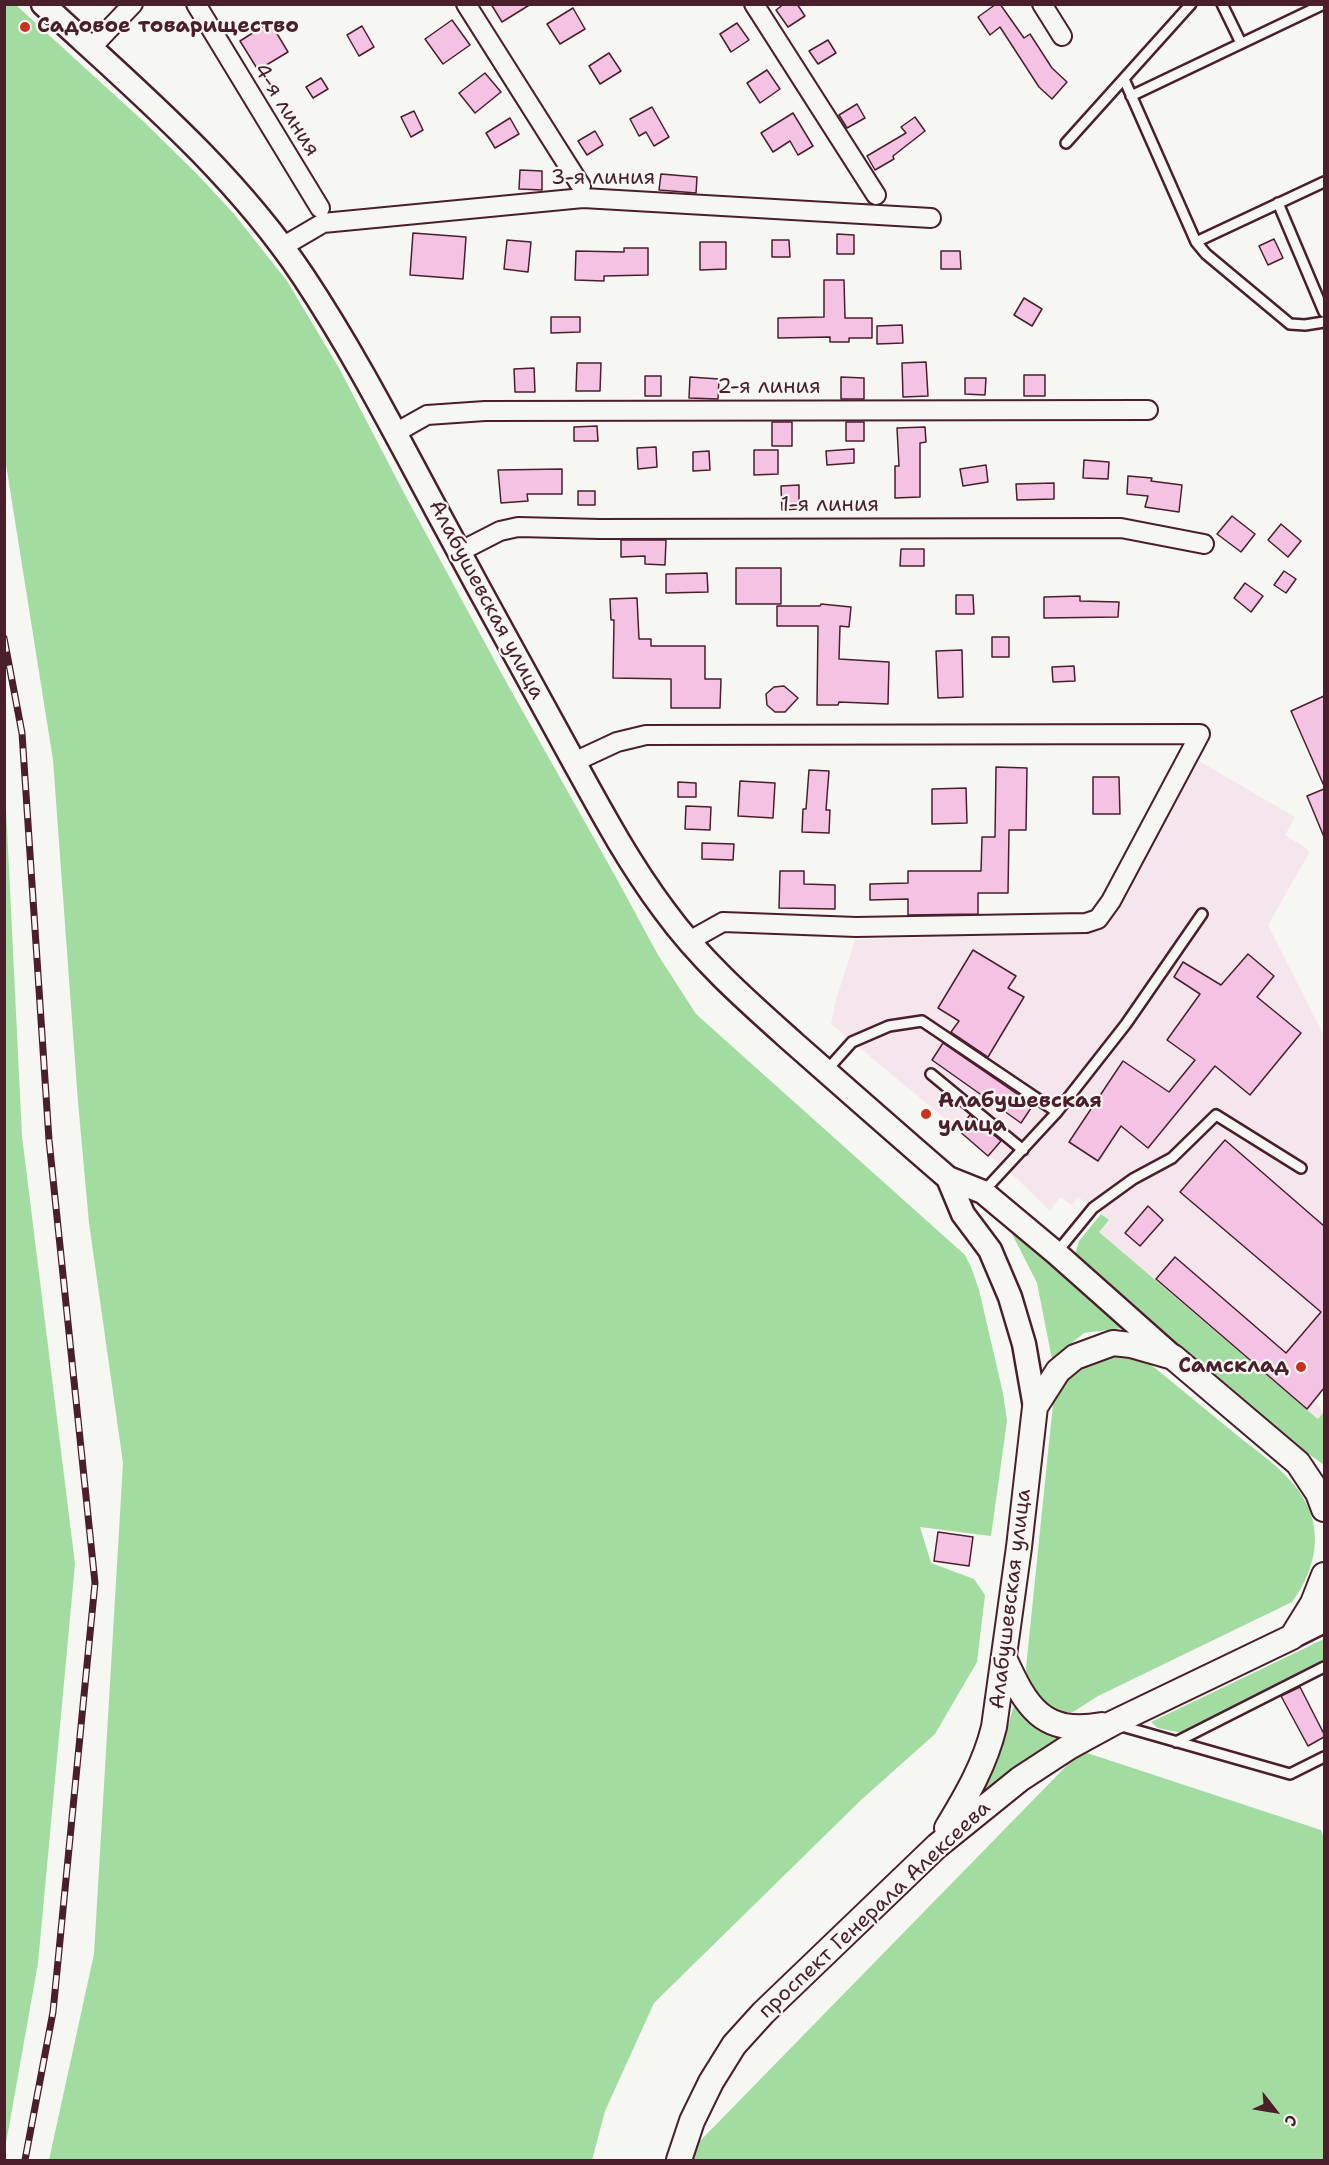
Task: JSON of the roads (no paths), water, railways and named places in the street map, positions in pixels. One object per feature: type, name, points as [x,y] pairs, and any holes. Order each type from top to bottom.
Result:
[{"type":"main road","points":[[1035,1407],[1058,1371],[1075,1357],[1095,1349],[1113,1344],[1131,1345],[1173,1357],[1298,1463],[1318,1493],[1324,1509]]},
{"type":"main road","name":"Алабушевская улица","points":[[937,1846],[970,1789],[989,1748],[996,1716],[1019,1547],[1035,1407]]},
{"type":"main road","points":[[1292,1637],[1313,1603],[1324,1575]]},
{"type":"main road","name":"проспект Генерала Алексеева","points":[[679,2160],[692,2121],[711,2082],[734,2045],[780,1996],[937,1846],[1020,1779],[1069,1747],[1113,1723],[1292,1637]]},
{"type":"main road","points":[[1003,1656],[1020,1692],[1029,1705],[1046,1719],[1066,1727],[1088,1728],[1113,1723]]},
{"type":"street","name":"Алабушевская улица","points":[[43,4],[192,143],[262,219],[282,247],[337,329],[628,859],[666,914],[742,997],[825,1071],[948,1178],[983,1192],[1056,1253],[1173,1357]]},
{"type":"street","points":[[91,48],[133,4]]},
{"type":"street","name":"4-я линия","points":[[196,4],[320,208]]},
{"type":"street","name":"3-я линия","points":[[466,4],[581,186]]},
{"type":"street","points":[[754,4],[876,195]]},
{"type":"street","points":[[1042,4],[1062,36]]},
{"type":"street","name":"3-я линия","points":[[282,247],[323,223],[583,198],[931,218]]},
{"type":"street","name":"2-я линия","points":[[395,433],[427,415],[485,411],[1148,410]]},
{"type":"street","name":"1-я линия","points":[[459,552],[500,531],[518,527],[600,529],[1121,528],[1204,544]]},
{"type":"street","points":[[574,762],[603,747],[646,735],[1200,734],[1111,901],[1098,919],[1086,923],[856,927],[723,922],[689,941]]},
{"type":"street","name":"Алабушевская улица","points":[[948,1178],[963,1214],[990,1250],[1010,1297],[1024,1344],[1035,1407]]},
{"type":"street","points":[[1298,1463],[1324,1479]]},
{"type":"street","name":"проспект Генерала Алексеева","points":[[1292,1637],[1324,1622]]},
{"type":"lane","points":[[1066,143],[1191,4]]},
{"type":"lane","points":[[1222,4],[1241,43]]},
{"type":"lane","points":[[1131,96],[1324,4]]},
{"type":"lane","points":[[1124,79],[1196,242],[1206,254],[1290,324],[1305,325],[1324,322]]},
{"type":"lane","points":[[1196,242],[1324,182]]},
{"type":"lane","points":[[1278,203],[1324,312]]},
{"type":"lane","points":[[983,1192],[1057,1112],[1126,1024],[1202,914]]},
{"type":"lane","points":[[825,1071],[852,1042],[889,1026],[922,1021],[1057,1112]]},
{"type":"lane","points":[[932,1074],[1023,1150]]},
{"type":"lane","points":[[1056,1253],[1093,1208],[1133,1179],[1172,1158],[1216,1115],[1301,1168]]},
{"type":"lane","points":[[1176,1742],[1324,1666]]},
{"type":"lane","points":[[1113,1723],[1290,1774],[1324,1757]]},
{"type":"railway","points":[[4,638],[22,733],[49,1140],[95,1583],[53,2012],[25,2160]]},
{"type":"place","name":"Садовое товарищество","points":[[25,27]]},
{"type":"place","name":"Алабушевская улица","points":[[926,1114]]},
{"type":"place","name":"Самсклад","points":[[1301,1367]]}]
